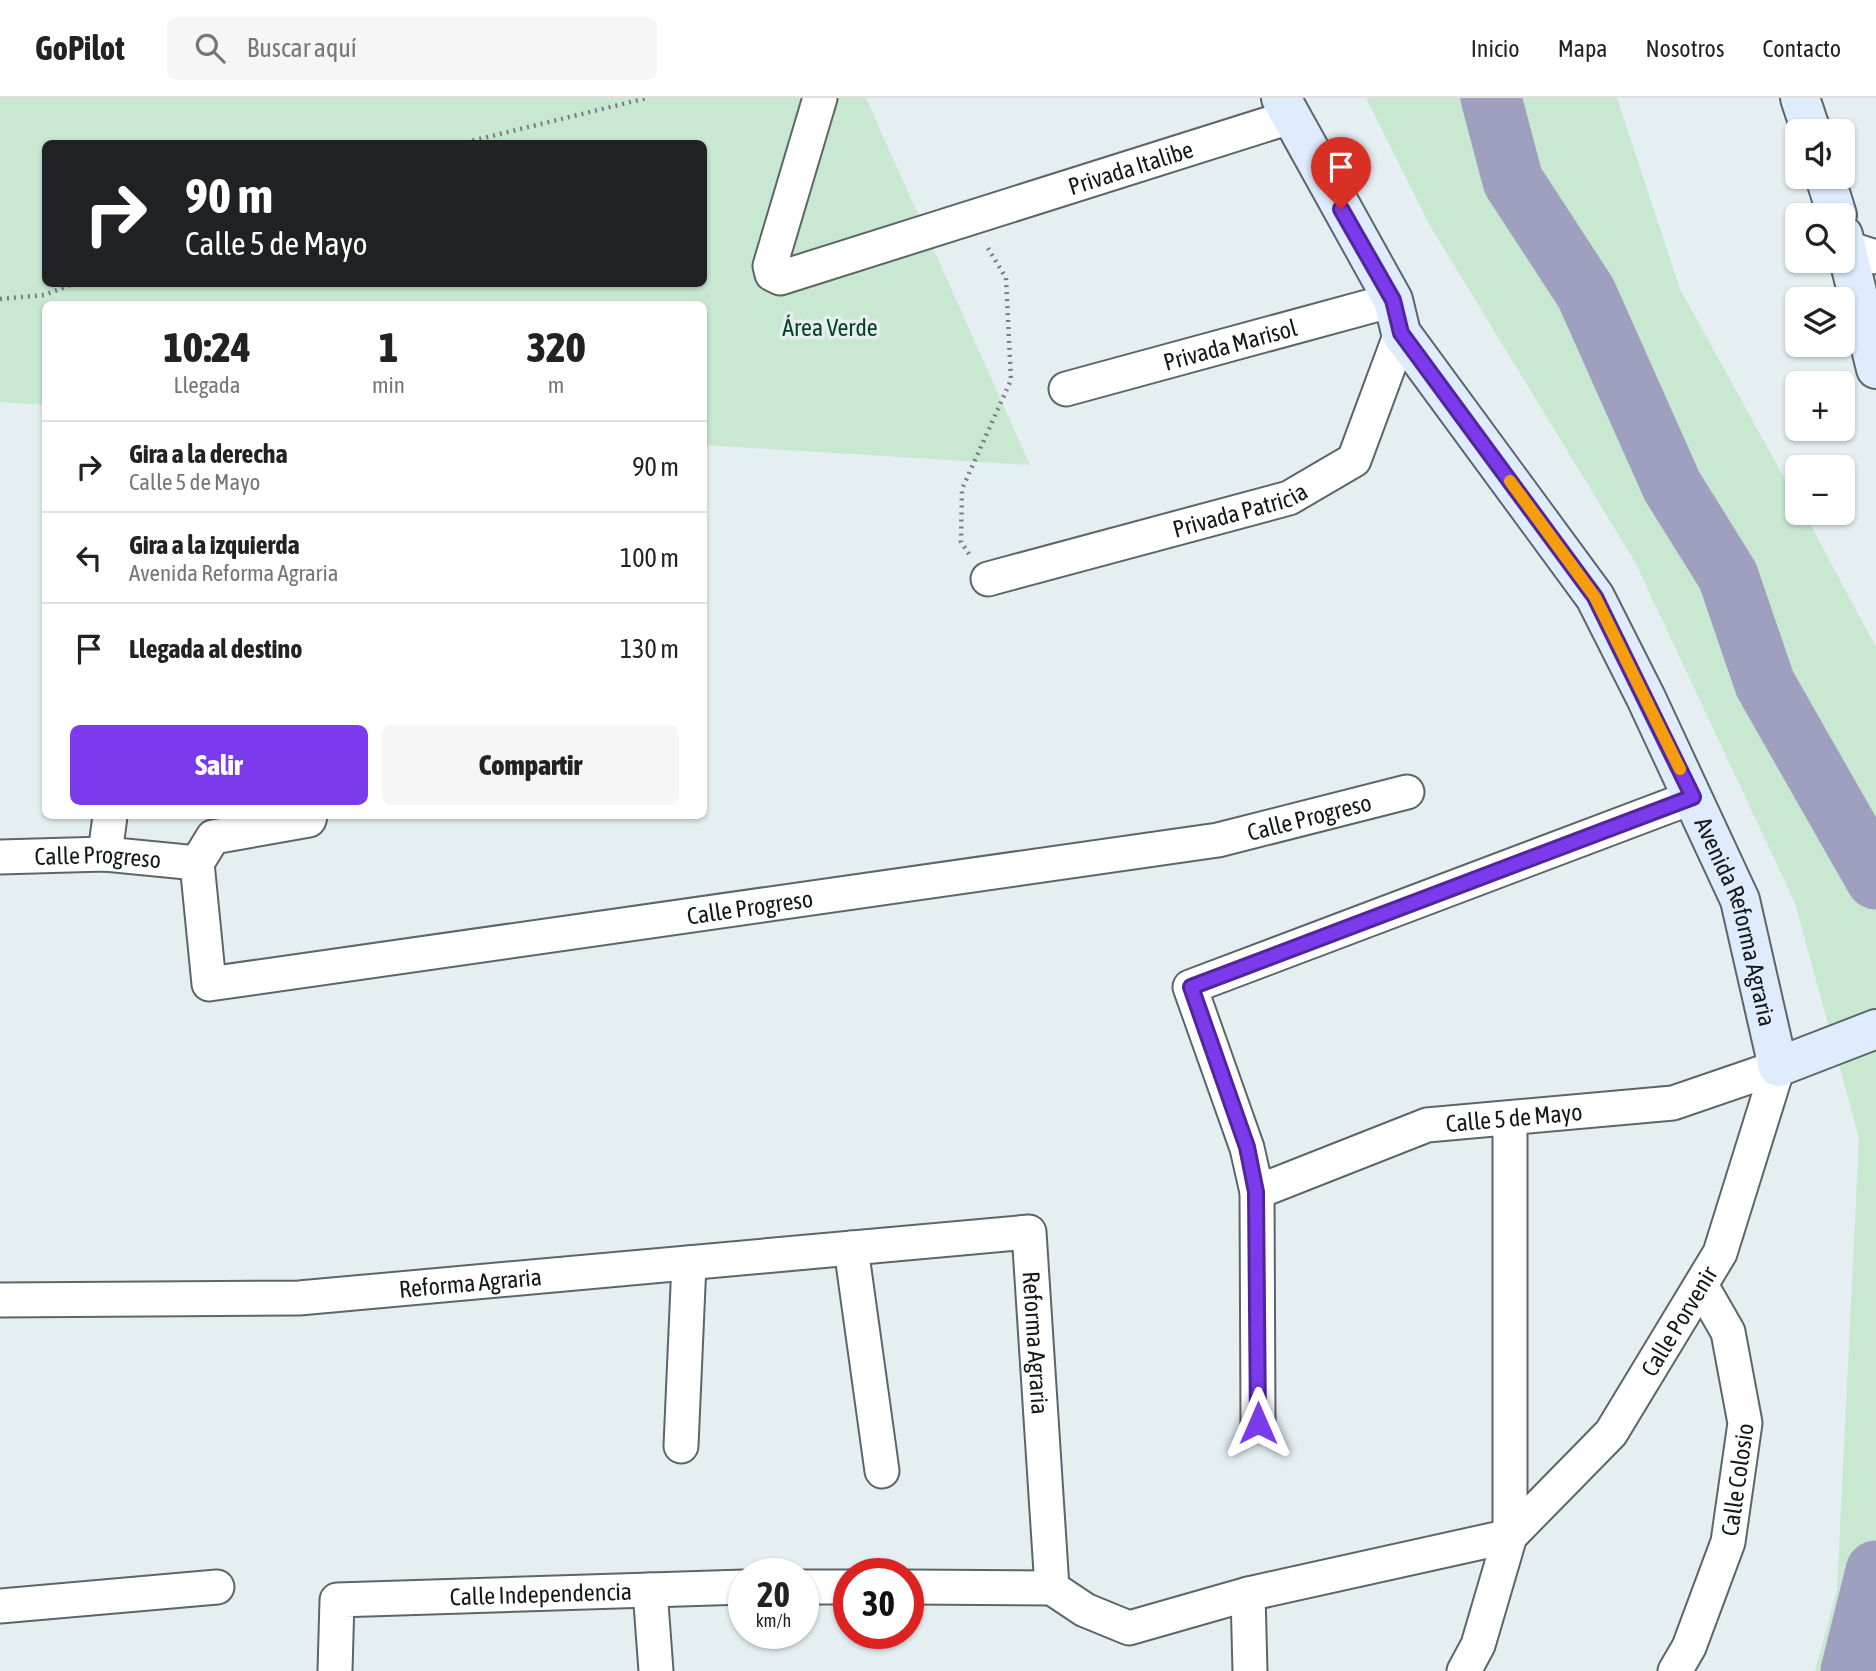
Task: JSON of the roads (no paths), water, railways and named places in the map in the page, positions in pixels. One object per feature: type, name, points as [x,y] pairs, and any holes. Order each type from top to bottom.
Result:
[{"type":"street","name":"Privada Italibe","points":[[820,98],[770,266],[772,274],[780,278],[970,218],[1285,107]]},
{"type":"street","points":[[1801,98],[1807,119]]},
{"type":"street","name":"Avenida Reforma Agraria","points":[[1285,107],[1397,317],[1595,597],[1740,900],[1778,1066]]},
{"type":"street","points":[[1855,260],[1876,369]]},
{"type":"street","name":"Privada Marisol","points":[[1066,389],[1397,317]]},
{"type":"street","name":"Privada Patricia","points":[[988,579],[1289,498],[1354,460],[1397,317]]},
{"type":"street","name":"Calle Progreso","points":[[0,857],[205,850],[209,985],[1219,840],[1407,792]]},
{"type":"street","points":[[1258,1423],[1256,1192],[1247,1147],[1191,987],[1693,797]]},
{"type":"street","points":[[105,854],[110,819]]},
{"type":"street","points":[[205,850],[307,819]]},
{"type":"street","points":[[1778,1066],[1869,1031]]},
{"type":"street","name":"Calle 5 de Mayo","points":[[1256,1192],[1427,1125],[1510,1120],[1673,1103],[1778,1066]]},
{"type":"street","name":"Calle Porvenir","points":[[1510,1536],[1611,1433],[1702,1285],[1720,1253],[1778,1066]]},
{"type":"street","points":[[1464,1671],[1478,1645],[1510,1536],[1510,1120]]},
{"type":"street","name":"Reforma Agraria","points":[[0,1300],[299,1298],[1029,1232],[1052,1588]]},
{"type":"street","points":[[850,1248],[882,1471]]},
{"type":"street","points":[[681,1446],[689,1263]]},
{"type":"street","name":"Calle Colosio","points":[[1675,1671],[1689,1647],[1728,1542],[1745,1423],[1728,1332],[1702,1285]]},
{"type":"street","points":[[924,1587],[1052,1588],[1085,1610],[1129,1628],[1248,1594],[1510,1536]]},
{"type":"street","points":[[0,1606],[217,1587]]},
{"type":"street","name":"Calle Independencia","points":[[335,1671],[337,1600],[728,1588]]},
{"type":"street","points":[[650,1590],[656,1671]]},
{"type":"street","points":[[1248,1594],[1251,1671]]},
{"type":"waterway","points":[[1491,98],[1513,181],[1586,293],[1672,486],[1728,576],[1765,684],[1876,879]]},
{"type":"waterway","points":[[1851,1671],[1876,1571]]},
{"type":"park label","name":"Área Verde","points":[[830,327]]}]
